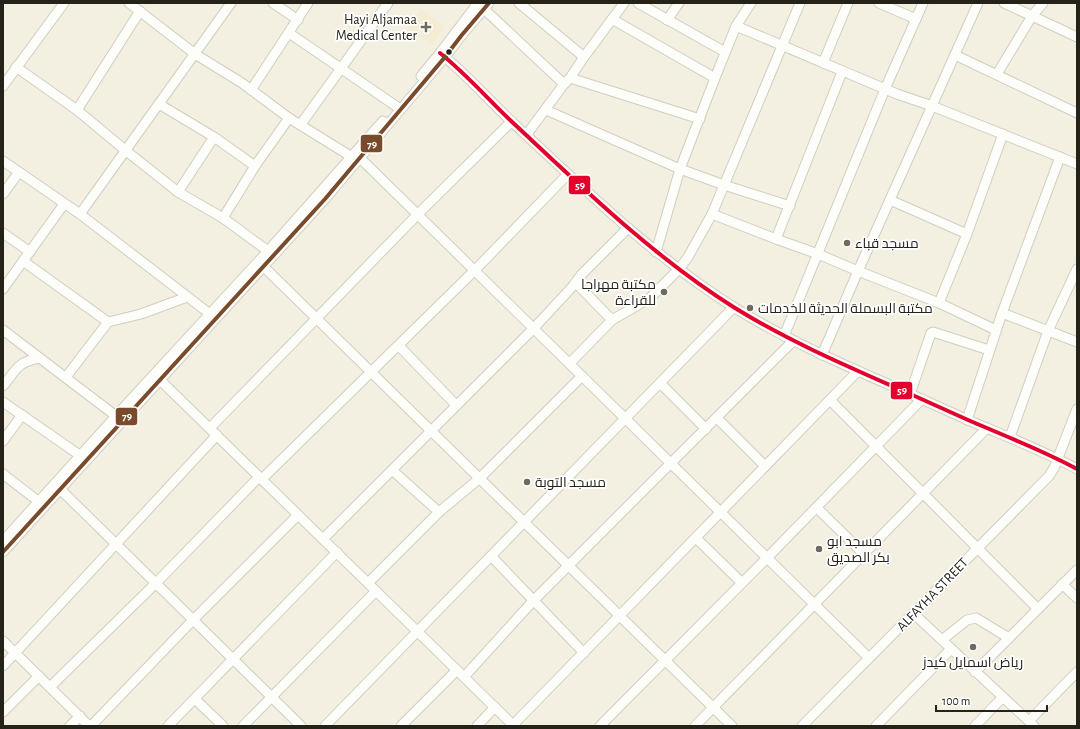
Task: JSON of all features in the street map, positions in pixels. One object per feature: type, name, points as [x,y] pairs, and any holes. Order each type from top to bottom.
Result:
[{"type":"street","points":[[3,86],[64,3]]},
{"type":"street","points":[[130,3],[195,54],[242,83],[289,118],[356,157],[418,214],[869,658]]},
{"type":"street","points":[[80,214],[231,3]]},
{"type":"street","points":[[273,3],[298,20]]},
{"type":"street","points":[[251,90],[308,3]]},
{"type":"street","points":[[301,124],[388,3]]},
{"type":"street","points":[[519,3],[584,57]]},
{"type":"street","points":[[638,3],[725,52]]},
{"type":"street","points":[[667,20],[679,3]]},
{"type":"street","points":[[656,252],[680,169],[736,26],[751,3]]},
{"type":"street","points":[[570,363],[612,320],[650,298],[679,269],[700,238],[712,214],[800,3]]},
{"type":"street","points":[[823,63],[848,3]]},
{"type":"street","points":[[880,3],[916,19]]},
{"type":"street","points":[[784,336],[885,89],[923,3]]},
{"type":"street","points":[[822,355],[978,3]]},
{"type":"street","points":[[1004,3],[1077,37]]},
{"type":"street","points":[[998,74],[1032,16],[1043,3]]},
{"type":"street","points":[[527,134],[612,19],[621,4]]},
{"type":"street","points":[[3,552],[60,489],[210,314],[356,157],[396,106],[461,36],[484,5],[567,81],[700,119]]},
{"type":"street","points":[[77,110],[140,11]]},
{"type":"street","points":[[612,19],[715,78]]},
{"type":"street","points":[[736,26],[842,72],[1077,164]]},
{"type":"street","points":[[289,33],[396,106]]},
{"type":"street","points":[[954,55],[998,74],[1077,113]]},
{"type":"street","points":[[443,56],[568,174],[628,228],[656,252],[734,307],[793,341],[822,355],[967,420],[1058,458],[1077,469]]},
{"type":"street","points":[[3,541],[116,416],[157,377],[263,266],[443,56]]},
{"type":"street","points":[[16,68],[77,110],[178,192],[223,218],[268,252]]},
{"type":"street","points":[[776,239],[842,72]]},
{"type":"street","points":[[159,104],[214,137],[256,166]]},
{"type":"street","points":[[546,110],[680,169],[790,206]]},
{"type":"street","points":[[223,218],[289,118]]},
{"type":"street","points":[[210,428],[418,214],[512,121]]},
{"type":"street","points":[[939,303],[967,234],[1003,134]]},
{"type":"street","points":[[178,192],[214,137]]},
{"type":"street","points":[[967,420],[1002,312],[1060,157]]},
{"type":"street","points":[[3,160],[80,214],[210,314]]},
{"type":"street","points":[[3,194],[19,172]]},
{"type":"street","points":[[50,687],[156,584],[260,478],[399,346],[568,174]]},
{"type":"street","points":[[890,200],[967,234]]},
{"type":"street","points":[[3,289],[64,204]]},
{"type":"street","points":[[712,214],[818,254],[939,303],[996,330]]},
{"type":"street","points":[[323,539],[456,404],[534,328],[581,276],[628,228]]},
{"type":"street","points":[[3,233],[30,252]]},
{"type":"street","points":[[23,261],[108,322]]},
{"type":"street","points":[[263,266],[732,726]]},
{"type":"street","points":[[1010,437],[1048,331],[1077,269]]},
{"type":"street","points":[[576,283],[612,320]]},
{"type":"street","points":[[66,377],[108,322],[141,314],[187,297]]},
{"type":"street","points":[[325,726],[734,307]]},
{"type":"street","points":[[1002,312],[1077,342]]},
{"type":"street","points":[[3,330],[116,416]]},
{"type":"street","points":[[910,394],[931,333],[933,332],[989,350]]},
{"type":"street","points":[[401,726],[460,674],[568,565],[672,464],[793,341]]},
{"type":"street","points":[[399,346],[456,404]]},
{"type":"street","points":[[3,386],[20,364],[40,358]]},
{"type":"street","points":[[157,377],[514,726],[858,371]]},
{"type":"street","points":[[368,583],[439,512],[480,478],[582,376]]},
{"type":"street","points":[[660,383],[706,429]]},
{"type":"street","points":[[600,726],[922,399]]},
{"type":"street","points":[[830,400],[1038,609]]},
{"type":"street","points":[[3,402],[81,456]]},
{"type":"street","name":"ALFAYHA STREET","points":[[802,726],[976,548],[1045,481],[1058,458],[1077,409]]},
{"type":"street","points":[[3,441],[22,415]]},
{"type":"street","points":[[717,418],[765,466]]},
{"type":"street","points":[[695,726],[987,428]]},
{"type":"street","points":[[3,666],[217,435]]},
{"type":"street","points":[[392,470],[439,512]]},
{"type":"street","points":[[3,474],[38,501]]},
{"type":"street","points":[[60,489],[301,726]]},
{"type":"street","points":[[816,508],[864,554]]},
{"type":"street","points":[[3,641],[90,726],[298,515]]},
{"type":"street","points":[[696,538],[742,583]]},
{"type":"street","points":[[168,726],[337,552]]},
{"type":"street","points":[[490,556],[584,653]]},
{"type":"street","points":[[975,672],[1077,570]]},
{"type":"street","points":[[1062,584],[1077,598]]},
{"type":"street","points":[[243,726],[376,591]]},
{"type":"street","points":[[913,613],[975,672],[1032,723],[1077,672]]},
{"type":"street","points":[[942,640],[967,620],[976,618],[1009,638]]},
{"type":"street","points":[[876,726],[951,649]]},
{"type":"street","points":[[3,712],[39,676]]},
{"type":"street","points":[[975,726],[1003,697]]},
{"type":"street","points":[[195,699],[223,726]]},
{"type":"street","points":[[477,726],[495,707]]},
{"type":"street","points":[[70,726],[80,716]]},
{"type":"shaded area","name":"Hayi Aljamaa Medical Center","points":[[421,9],[445,26],[432,45],[408,28]]},
{"type":"transit line","name":"79","points":[[3,552],[325,199],[489,3]]},
{"type":"transit line","name":"59","points":[[440,53],[591,195],[646,243],[704,288],[777,332],[820,354],[1037,449],[1077,469]]},
{"type":"place","name":"Hayi Aljamaa Medical Center","points":[[426,27]]},
{"type":"place","name":"مسجد قباء","points":[[847,243]]},
{"type":"place","name":"مكتبة مهراجا للقراءة","points":[[664,292]]},
{"type":"place","name":"مكتبة البسملة الحديثة للخدمات","points":[[750,308]]},
{"type":"place","name":"مسجد التوبة","points":[[527,482]]},
{"type":"place","name":"مسجد ابو بكر الصديق","points":[[819,549]]},
{"type":"place","name":"رياض اسمايل كيدز","points":[[973,647]]}]
